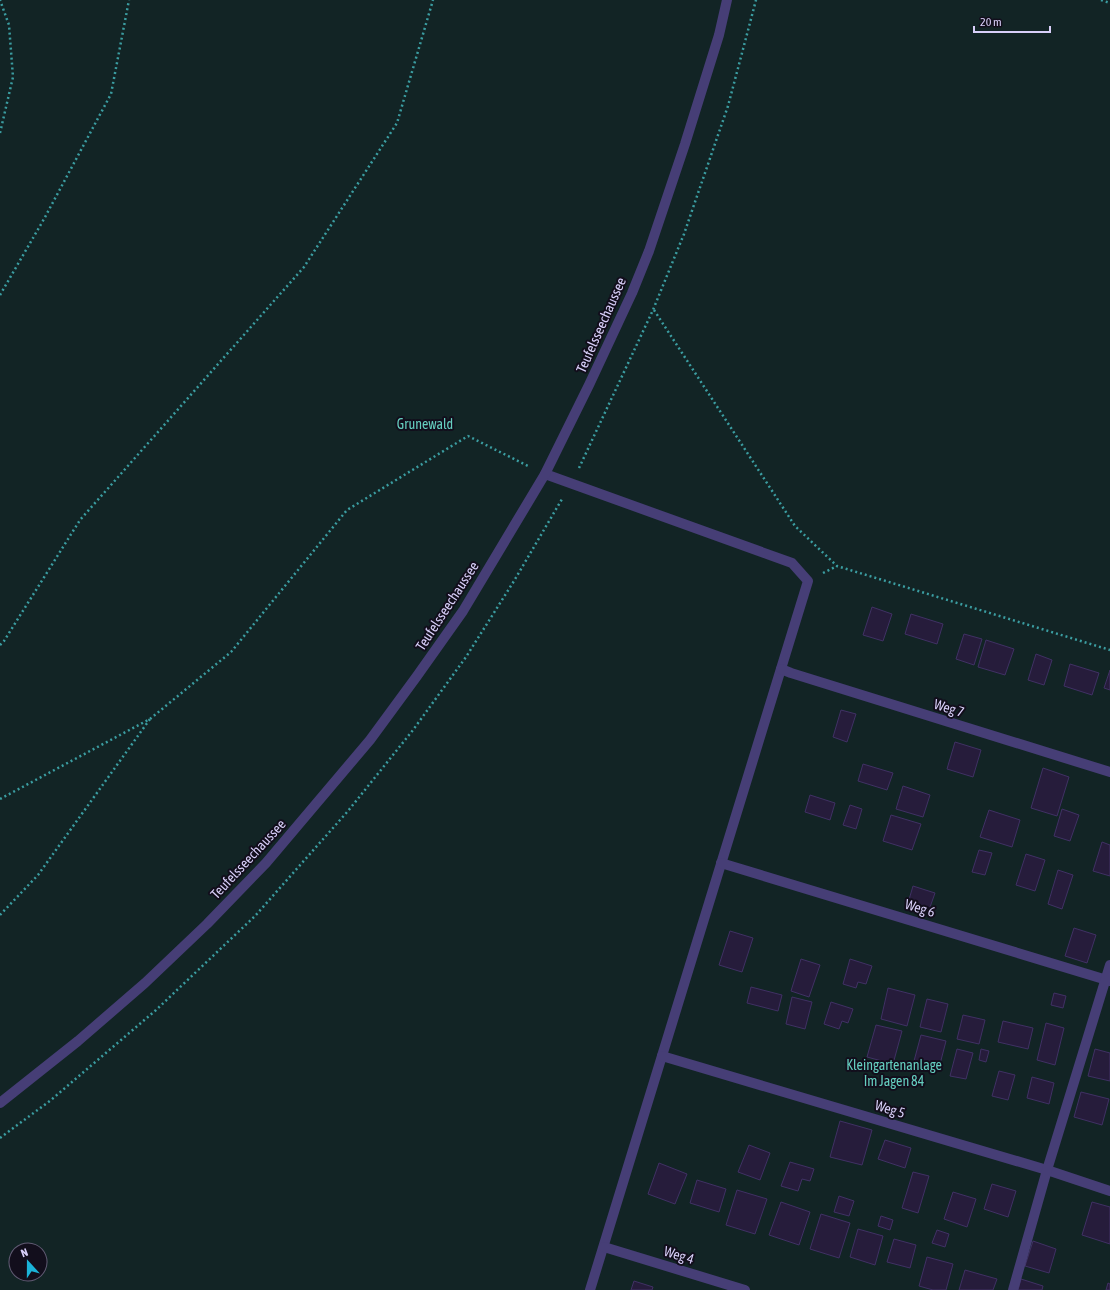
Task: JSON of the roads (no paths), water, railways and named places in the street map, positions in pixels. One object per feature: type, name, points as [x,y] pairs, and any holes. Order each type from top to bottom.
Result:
[{"type":"street","name":"Teufelsseechaussee","points":[[0,1103],[78,1041],[145,983],[266,864],[370,740],[463,611],[545,474],[590,385],[632,293],[649,251],[686,144],[719,34],[726,0]]},
{"type":"street","points":[[545,474],[792,563],[808,581],[590,1290]]},
{"type":"street","name":"Weg 7","points":[[781,669],[1110,772]]},
{"type":"street","name":"Weg 6","points":[[721,863],[1108,980]]},
{"type":"street","points":[[1013,1290],[1047,1170],[1108,980],[1110,965]]},
{"type":"street","name":"Weg 5","points":[[662,1056],[1047,1170],[1110,1191]]},
{"type":"street","name":"Weg 4","points":[[604,1247],[745,1290]]},
{"type":"park label","name":"Grunewald","points":[[425,424]]},
{"type":"park label","name":"Kleingartenanlage Im Jagen 84","points":[[894,1074]]}]
